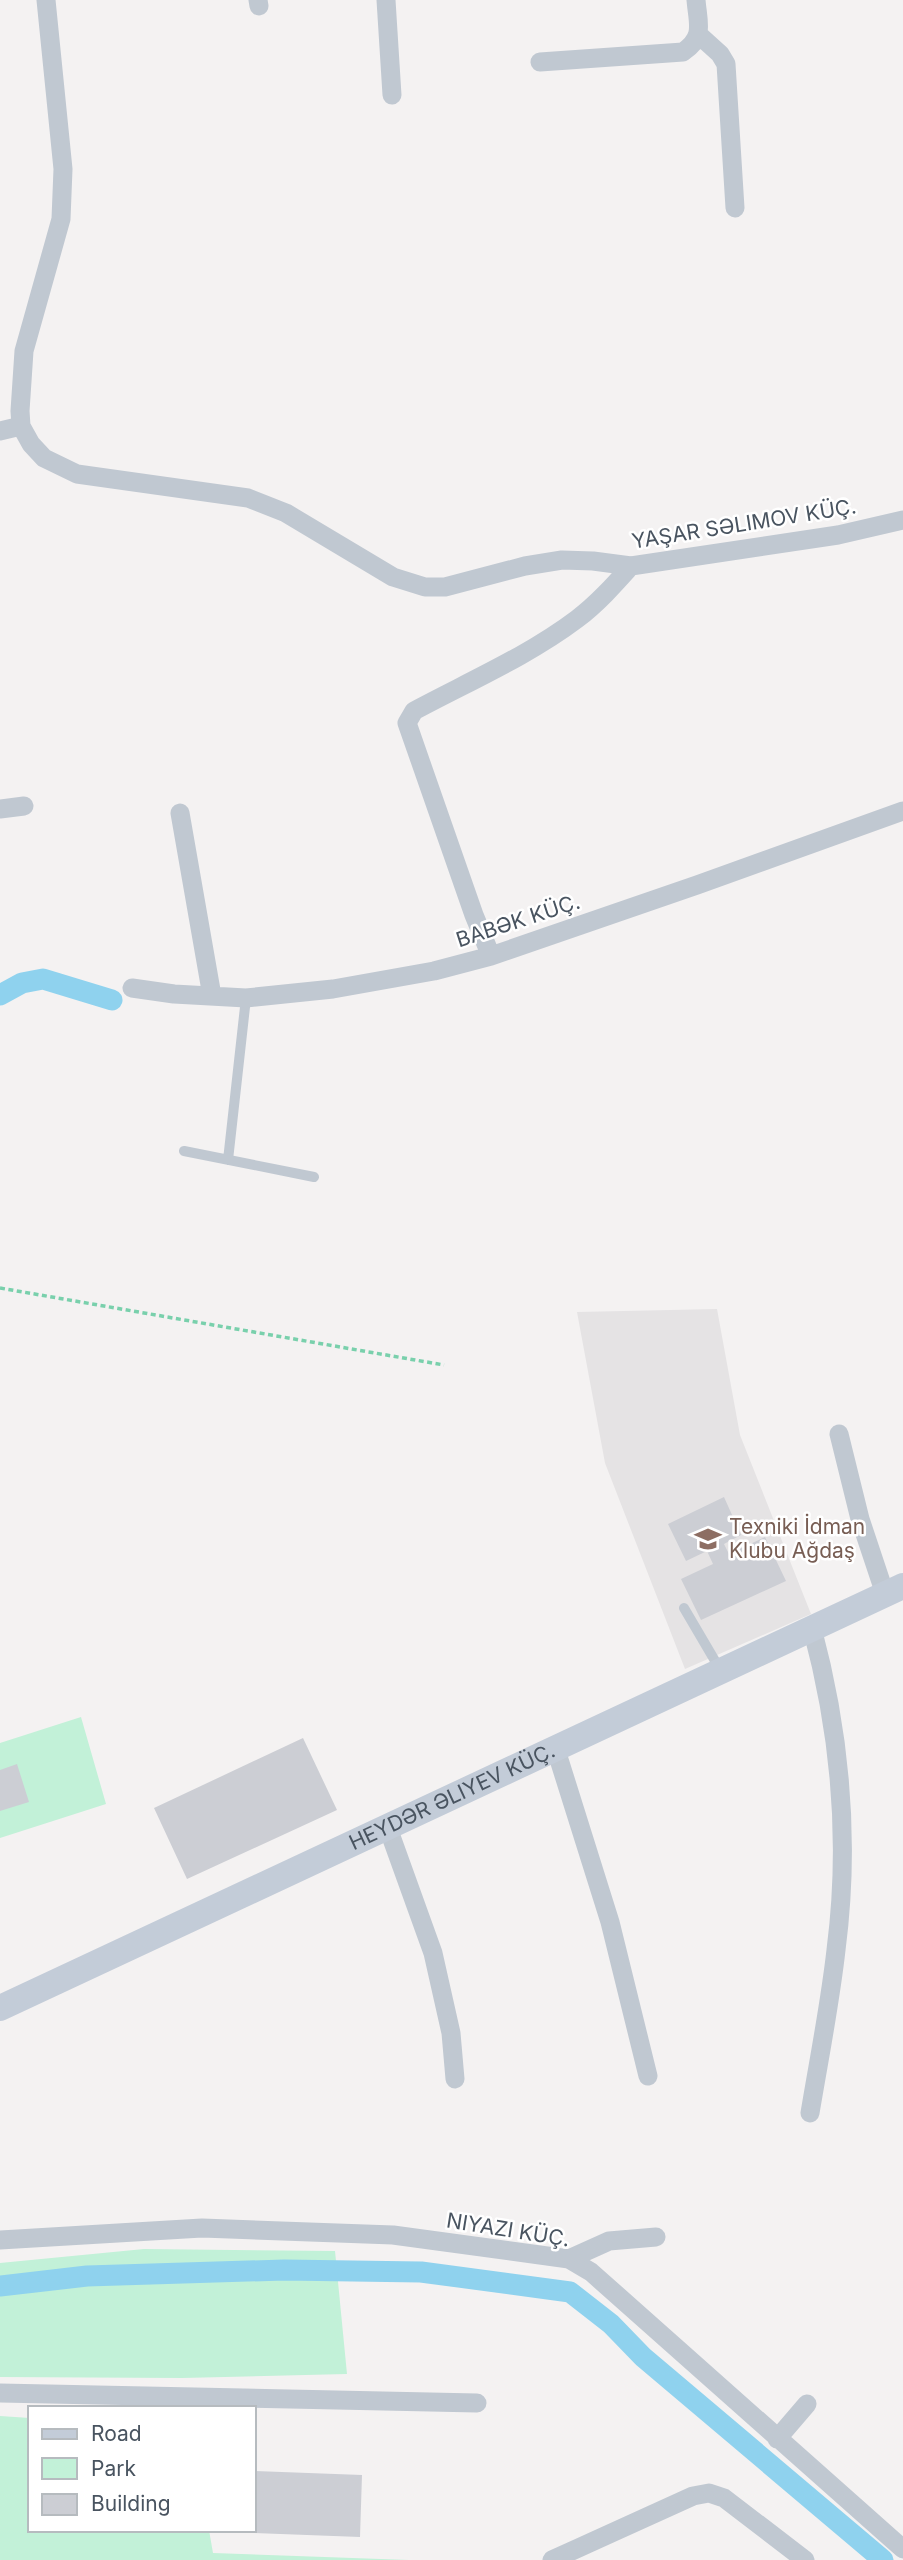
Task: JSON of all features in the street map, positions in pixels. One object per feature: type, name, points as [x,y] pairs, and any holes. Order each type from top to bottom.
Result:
[{"type":"main road","name":"HEYDƏR ƏLIYEV KÜÇ.","points":[[0,2008],[894,1590]]},
{"type":"street","points":[[0,431],[21,426],[24,351],[61,219],[63,169],[47,0]]},
{"type":"street","points":[[386,0],[392,95]]},
{"type":"street","points":[[540,62],[683,52],[695,44],[699,34],[696,0]]},
{"type":"street","points":[[699,34],[720,54],[726,64],[734,208]]},
{"type":"street","name":"YAŞAR SƏLIMOV KÜÇ.","points":[[21,426],[31,444],[44,458],[77,474],[248,498],[286,513],[393,577],[425,587],[445,587],[524,566],[562,560],[631,566],[838,535],[903,520]]},
{"type":"street","points":[[491,956],[407,723],[414,712],[533,648],[578,619],[609,591],[631,566]]},
{"type":"street","points":[[0,809],[24,806]]},
{"type":"street","name":"BABƏK KÜÇ.","points":[[132,988],[246,998],[333,989],[434,971],[491,956],[903,811]]},
{"type":"street","points":[[180,813],[212,996]]},
{"type":"street","points":[[839,1434],[860,1519],[894,1590]]},
{"type":"street","points":[[810,2113],[837,1948],[842,1848],[834,1728],[826,1681],[812,1628]]},
{"type":"street","points":[[556,1750],[610,1922],[648,2076]]},
{"type":"street","points":[[388,1828],[433,1953],[450,2033],[455,2078]]},
{"type":"street","name":"NIYAZI KÜÇ.","points":[[0,2240],[202,2228],[393,2235],[569,2259],[591,2272],[903,2549]]},
{"type":"street","points":[[569,2259],[609,2241],[656,2237]]},
{"type":"street","points":[[0,2393],[477,2403]]},
{"type":"street","points":[[777,2439],[807,2404]]},
{"type":"street","points":[[552,2560],[693,2496],[709,2493],[724,2498],[805,2560]]},
{"type":"lane","points":[[228,1160],[246,998]]},
{"type":"lane","points":[[184,1151],[314,1177]]},
{"type":"lane","points":[[684,1608],[721,1671]]},
{"type":"path","points":[[0,1288],[444,1365]]},
{"type":"shaded area","name":"Texniki İdman Klubu Ağdaş","points":[[717,1309],[740,1435],[811,1614],[685,1669],[605,1463],[577,1312]]},
{"type":"green space","points":[[81,1717],[106,1804],[0,1838],[0,1743]]},
{"type":"green space","points":[[144,2249],[335,2251],[347,2374],[182,2378],[0,2377],[0,2263]]},
{"type":"green space","points":[[0,2416],[28,2418],[28,2532],[209,2532],[213,2553],[409,2560],[0,2560]]},
{"type":"building","points":[[724,1497],[741,1535],[724,1544],[729,1554],[765,1537],[786,1581],[701,1620],[681,1579],[713,1564],[707,1551],[686,1561],[668,1524]]},
{"type":"building","points":[[303,1738],[337,1810],[187,1879],[154,1808]]},
{"type":"building","points":[[17,1764],[29,1802],[0,1811],[0,1770]]},
{"type":"building","points":[[256,2471],[362,2475],[360,2537],[254,2533]]},
{"type":"waterway","points":[[0,995],[22,983],[43,979],[112,1000]]},
{"type":"waterway","points":[[0,2286],[87,2276],[284,2270],[421,2272],[570,2292],[611,2324],[643,2357],[883,2560]]},
{"type":"place","name":"Texniki İdman Klubu Ağdaş","points":[[708,1539]]}]
